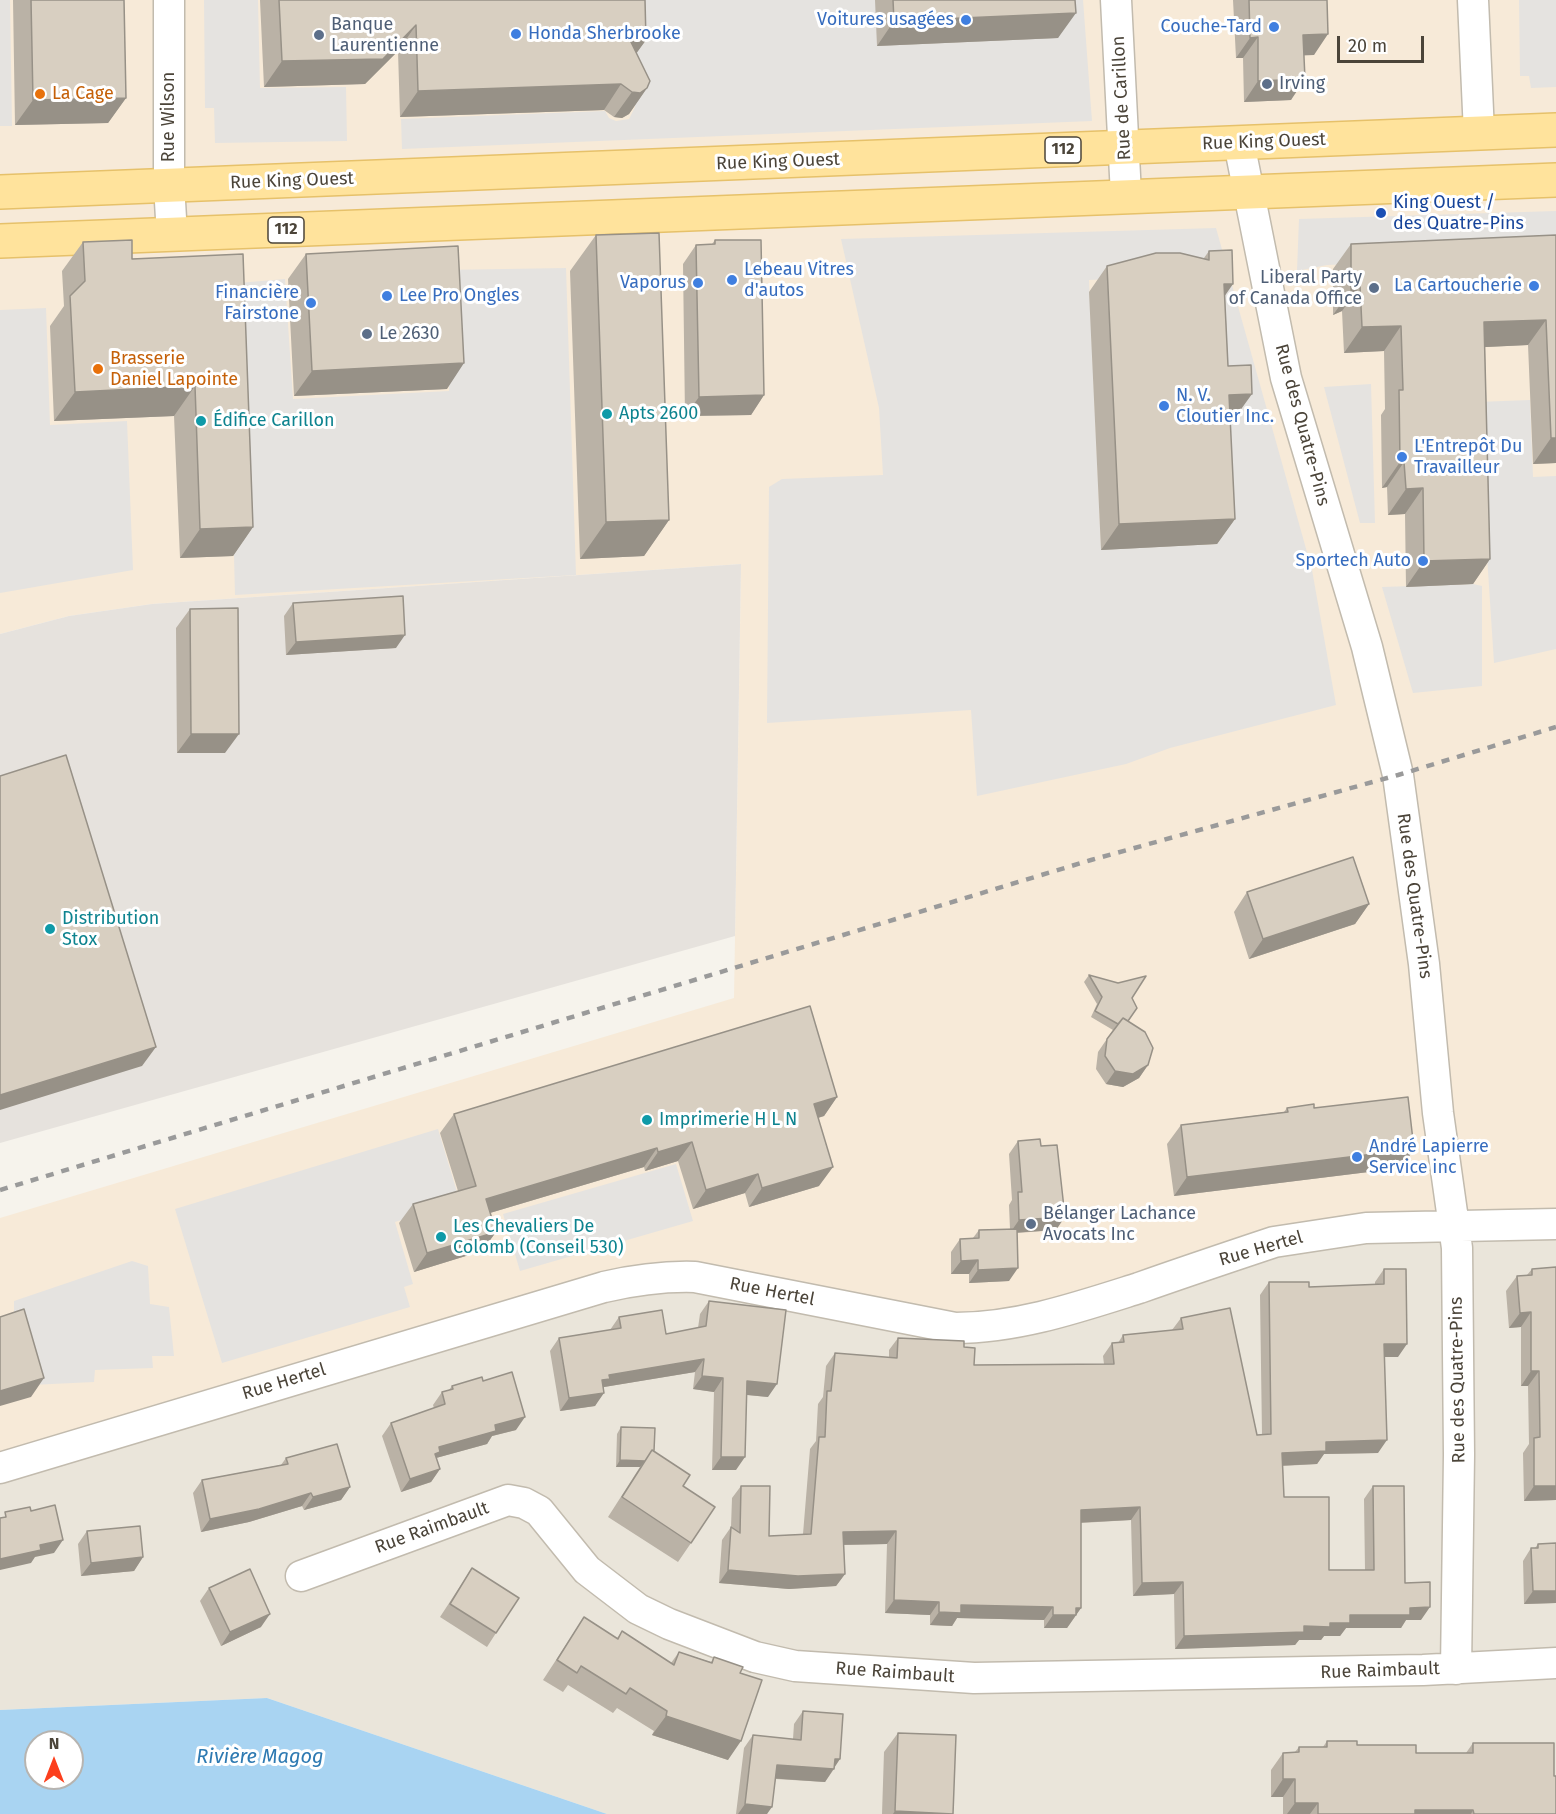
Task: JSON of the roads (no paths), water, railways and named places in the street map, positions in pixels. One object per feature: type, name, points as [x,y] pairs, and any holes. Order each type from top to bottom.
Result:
[{"type":"main road","name":"Rue King Ouest","points":[[0,192],[1556,130]]},
{"type":"main road","name":"112","points":[[0,242],[1126,195],[1556,180]]},
{"type":"street","name":"Rue Wilson","points":[[169,0],[169,185],[172,235]]},
{"type":"street","name":"Rue de Carillon","points":[[1116,0],[1126,195]]},
{"type":"street","points":[[1473,0],[1479,134]]},
{"type":"street","name":"Rue des Quatre-Pins","points":[[1239,143],[1286,378],[1367,647],[1398,775],[1424,963],[1439,1124],[1455,1225],[1459,1455],[1456,1669]]},
{"type":"street","name":"Rue Hertel","points":[[0,1468],[413,1342],[635,1280],[667,1276],[695,1277],[955,1328],[975,1328],[1012,1323],[1077,1308],[1274,1242],[1366,1228],[1556,1224]]},
{"type":"street","name":"Rue Raimbault","points":[[301,1576],[508,1500],[524,1503],[539,1511],[587,1570],[638,1609],[669,1624],[755,1657],[795,1666],[974,1678],[1456,1669],[1556,1663]]},
{"type":"water","name":"Rivière Magog","points":[[267,1698],[607,1814],[0,1814],[0,1710]]},
{"type":"railway","points":[[0,1190],[1091,860],[1398,775],[1556,727]]},
{"type":"place","name":"Voitures usagées","points":[[966,20]]},
{"type":"place","name":"Couche-Tard","points":[[1274,27]]},
{"type":"place","name":"Honda Sherbrooke","points":[[516,34]]},
{"type":"place","name":"Banque Laurentienne","points":[[319,35]]},
{"type":"place","name":"Irving","points":[[1267,84]]},
{"type":"place","name":"La Cage","points":[[40,94]]},
{"type":"place","name":"King Ouest / des Quatre-Pins","points":[[1381,213]]},
{"type":"place","name":"Lebeau Vitres d'autos","points":[[732,280]]},
{"type":"place","name":"Vaporus","points":[[698,283]]},
{"type":"place","name":"La Cartoucherie","points":[[1534,286]]},
{"type":"place","name":"Liberal Party of Canada Office","points":[[1374,288]]},
{"type":"place","name":"Lee Pro Ongles","points":[[387,296]]},
{"type":"place","name":"Financière Fairstone","points":[[311,303]]},
{"type":"place","name":"Le 2630","points":[[367,334]]},
{"type":"place","name":"Brasserie Daniel Lapointe","points":[[98,369]]},
{"type":"place","name":"N. V. Cloutier Inc.","points":[[1164,406]]},
{"type":"place","name":"Apts 2600","points":[[607,414]]},
{"type":"place","name":"Édifice Carillon","points":[[201,421]]},
{"type":"place","name":"L'Entrepôt Du Travailleur","points":[[1402,457]]},
{"type":"place","name":"Sportech Auto","points":[[1423,561]]},
{"type":"place","name":"Distribution Stox","points":[[50,929]]},
{"type":"place","name":"Imprimerie H L N","points":[[647,1120]]},
{"type":"place","name":"André Lapierre Service inc","points":[[1357,1157]]},
{"type":"place","name":"Bélanger Lachance Avocats Inc","points":[[1031,1224]]},
{"type":"place","name":"Les Chevaliers De Colomb (Conseil 530)","points":[[441,1237]]}]
